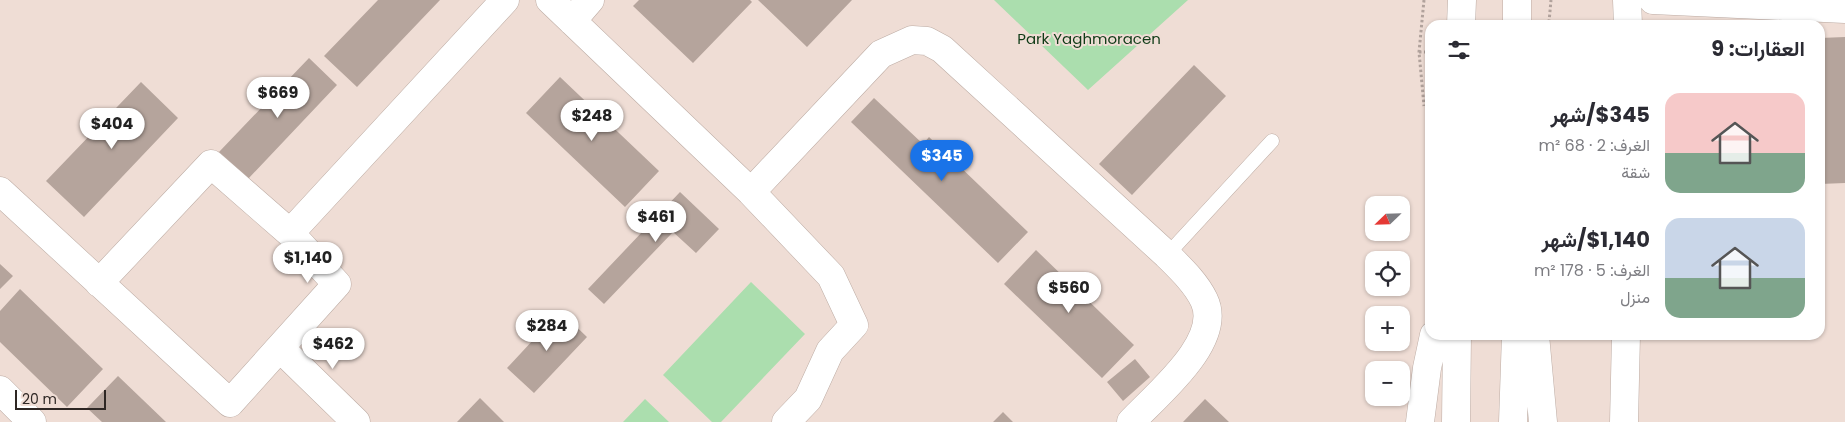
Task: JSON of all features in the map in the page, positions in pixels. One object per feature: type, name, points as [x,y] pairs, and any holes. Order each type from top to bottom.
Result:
[{"type":"main road","points":[[290,233],[505,0]]},
{"type":"main road","points":[[550,0],[751,192],[831,276],[854,325],[830,351],[808,399],[786,422]]},
{"type":"main road","points":[[572,21],[590,0]]},
{"type":"main road","points":[[1461,20],[1462,0]]},
{"type":"main road","points":[[1517,0],[1517,20]]},
{"type":"main road","points":[[1628,0],[1628,20]]},
{"type":"main road","points":[[1653,0],[1845,9]]},
{"type":"main road","points":[[751,192],[881,54],[912,40],[927,41],[942,49],[1168,255],[1186,274],[1204,300],[1209,316],[1204,338],[1184,366],[1130,422]]},
{"type":"main road","points":[[0,191],[230,403],[337,284],[290,233],[211,164],[100,283]]},
{"type":"main road","points":[[1420,422],[1427,368],[1433,340]]},
{"type":"main road","points":[[1456,422],[1457,340]]},
{"type":"main road","points":[[1513,422],[1516,340]]},
{"type":"main road","points":[[1536,340],[1543,422]]},
{"type":"main road","points":[[1624,422],[1626,340]]},
{"type":"main road","points":[[280,348],[356,422]]},
{"type":"main road","points":[[0,390],[32,422]]},
{"type":"lane","points":[[1168,255],[1272,141]]},
{"type":"path","points":[[1424,0],[1419,52],[1424,106]]},
{"type":"path","points":[[1549,20],[1551,0]]},
{"type":"path","points":[[1419,52],[1425,52]]},
{"type":"green space","name":"Park Yaghmoracen","points":[[994,0],[1188,0],[1088,90]]},
{"type":"green space","points":[[751,282],[805,334],[721,422],[712,422],[663,375]]},
{"type":"green space","points":[[645,399],[669,422],[623,422]]},
{"type":"building","points":[[378,0],[440,0],[357,87],[324,56]]},
{"type":"building","points":[[639,0],[750,0],[752,2],[693,63],[633,6]]},
{"type":"building","points":[[758,0],[852,0],[807,47]]},
{"type":"building","points":[[1845,37],[1845,183],[1825,184],[1825,38]]},
{"type":"building","points":[[309,58],[337,85],[248,179],[219,152]]},
{"type":"building","points":[[1194,65],[1226,96],[1132,195],[1099,164]]},
{"type":"building","points":[[560,77],[659,171],[625,207],[526,113]]},
{"type":"building","points":[[141,82],[178,118],[84,217],[46,181]]},
{"type":"building","points":[[874,98],[923,144],[929,137],[1028,232],[998,263],[851,122]]},
{"type":"building","points":[[680,192],[719,229],[696,253],[673,232],[604,304],[588,289]]},
{"type":"building","points":[[1036,250],[1134,345],[1102,378],[1004,284]]},
{"type":"building","points":[[0,264],[13,276],[0,289]]},
{"type":"building","points":[[20,289],[103,369],[67,407],[0,342],[0,311]]},
{"type":"building","points":[[560,311],[587,337],[534,393],[507,368]]},
{"type":"building","points":[[1135,359],[1150,377],[1123,401],[1107,382]]},
{"type":"building","points":[[118,376],[166,422],[102,422],[87,408]]},
{"type":"building","points":[[480,398],[504,422],[457,422]]},
{"type":"building","points":[[1205,399],[1229,422],[1183,422]]},
{"type":"building","points":[[1003,412],[1013,422],[993,422]]}]
